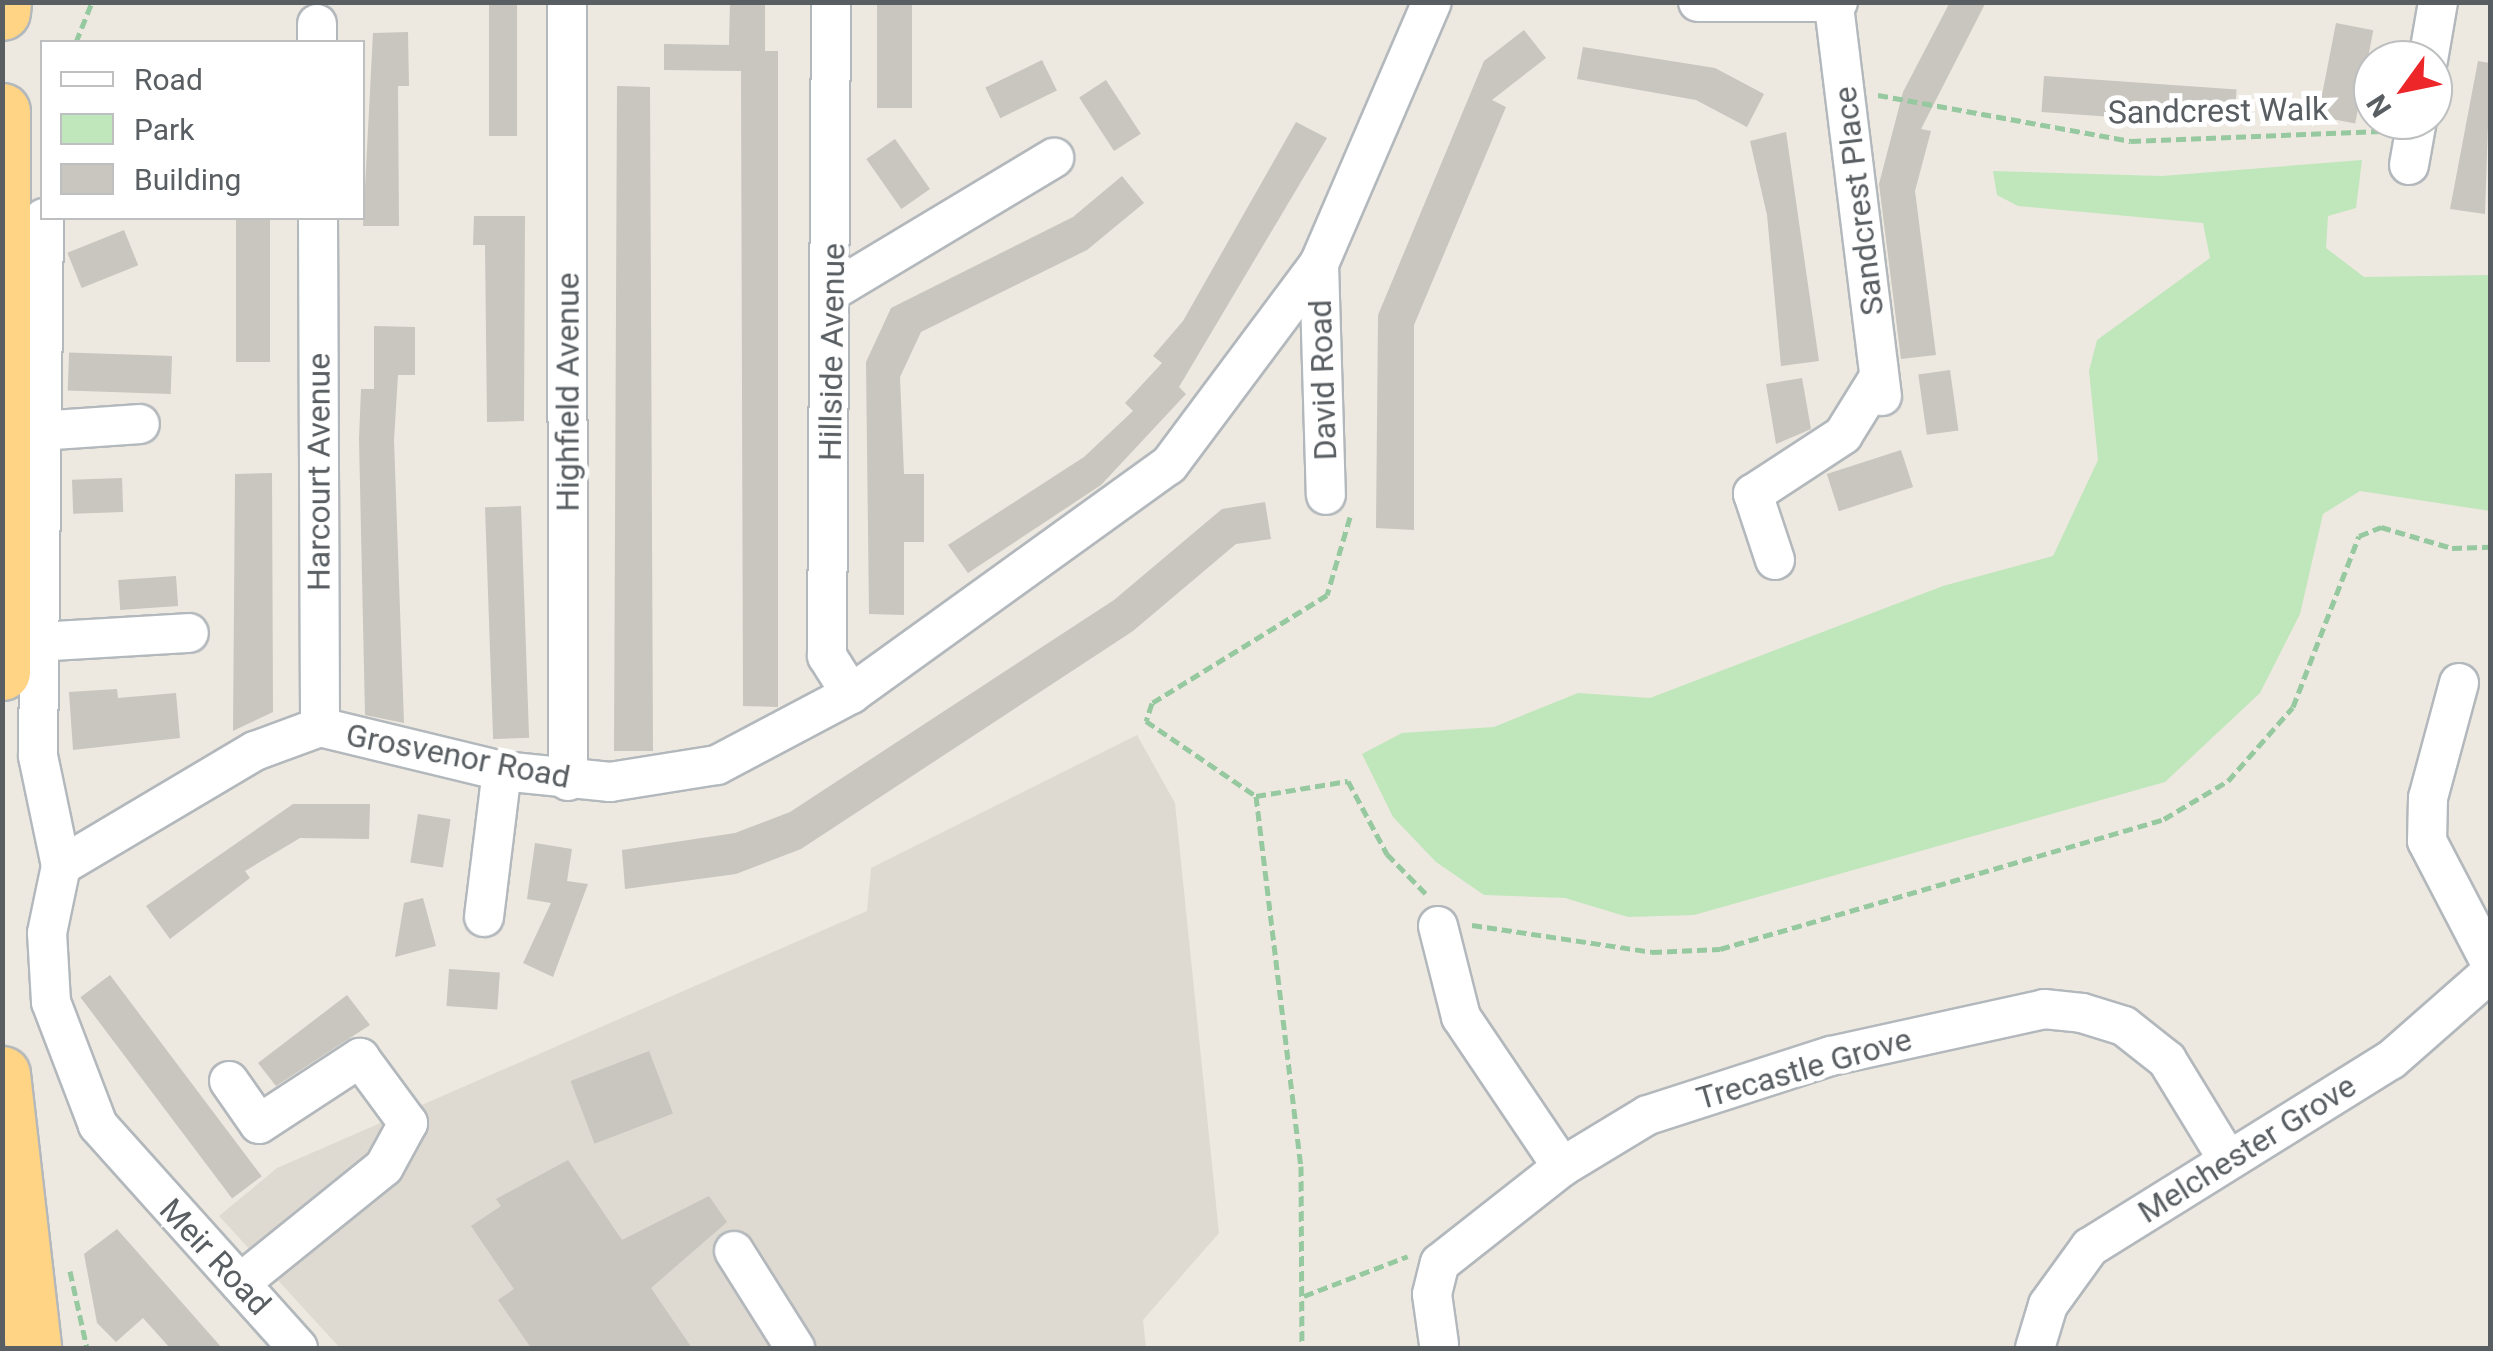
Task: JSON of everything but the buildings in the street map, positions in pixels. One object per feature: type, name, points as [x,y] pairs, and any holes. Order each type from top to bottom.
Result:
[{"type":"highway","points":[[2,12],[3,2]]},
{"type":"highway","points":[[2,111],[20,657]]},
{"type":"highway","points":[[2,1074],[33,1348]]},
{"type":"street","name":"Highfield Avenue","points":[[567,2],[568,781]]},
{"type":"street","name":"Hillside Avenue","points":[[831,2],[834,290],[826,656],[851,694]]},
{"type":"street","points":[[1319,264],[1432,2]]},
{"type":"street","points":[[1698,2],[1836,4]]},
{"type":"street","points":[[2431,40],[2438,2]]},
{"type":"street","name":"Sandcrest Place","points":[[1775,560],[1753,494],[1843,435],[1881,386],[1836,4]]},
{"type":"street","points":[[834,290],[1054,158]]},
{"type":"street","points":[[44,220],[40,432],[20,657],[61,866]]},
{"type":"street","name":"Harcourt Avenue","points":[[318,220],[320,727]]},
{"type":"street","name":"Grosvenor Road","points":[[61,866],[243,757],[320,727],[502,771],[568,781],[717,765],[851,694],[1169,466],[1319,264]]},
{"type":"street","name":"David Road","points":[[1319,264],[1326,495]]},
{"type":"street","points":[[40,432],[140,424]]},
{"type":"street","points":[[20,657],[189,633]]},
{"type":"street","points":[[2459,683],[2428,798],[2427,841],[2490,962]]},
{"type":"street","points":[[484,917],[502,771]]},
{"type":"street","name":"Meir Road","points":[[61,866],[47,933],[51,1002],[72,1072],[130,1167],[298,1348]]},
{"type":"street","points":[[1444,914],[1462,1017],[1562,1167]]},
{"type":"street","name":"Melchester Grove","points":[[2035,1348],[2048,1305],[2090,1247],[2392,1060],[2490,973]]},
{"type":"street","name":"Trecastle Grove","points":[[1439,1344],[1433,1277],[1457,1246],[1562,1167],[1648,1115],[1831,1056],[2044,1009],[2124,1026],[2151,1045],[2228,1160]]},
{"type":"street","points":[[229,1081],[259,1124],[360,1058],[408,1124],[384,1167],[240,1283]]},
{"type":"street","points":[[734,1250],[795,1348]]},
{"type":"path","points":[[77,40],[92,2]]},
{"type":"path","name":"Sandcrest Walk","points":[[1846,87],[2131,141],[2353,139]]},
{"type":"path","points":[[1326,495],[1352,493],[1327,595],[1146,711],[1152,732],[1256,796],[1348,782],[1387,854],[1444,914],[1576,943],[1720,949],[2164,819],[2228,781],[2293,707],[2359,536],[2381,526],[2452,548],[2490,547]]},
{"type":"path","points":[[1256,796],[1301,1166],[1302,1348]]},
{"type":"path","points":[[1304,1296],[1457,1246]]},
{"type":"path","points":[[68,1261],[87,1348]]},
{"type":"shaded area","points":[[1137,735],[1175,803],[1219,1233],[1143,1320],[1146,1348],[340,1348],[219,1216],[277,1168],[867,911],[871,868]]},
{"type":"green space","points":[[2362,160],[2356,208],[2328,216],[2326,248],[2364,277],[2490,275],[2490,511],[2360,491],[2323,514],[2300,614],[2260,693],[2165,782],[1694,915],[1628,917],[1565,898],[1484,895],[1436,862],[1393,817],[1362,754],[1402,733],[1494,727],[1578,693],[1650,698],[1943,586],[2053,556],[2098,460],[2089,371],[2097,340],[2210,258],[2203,223],[2018,206],[1997,195],[1993,171],[2162,176]]}]
